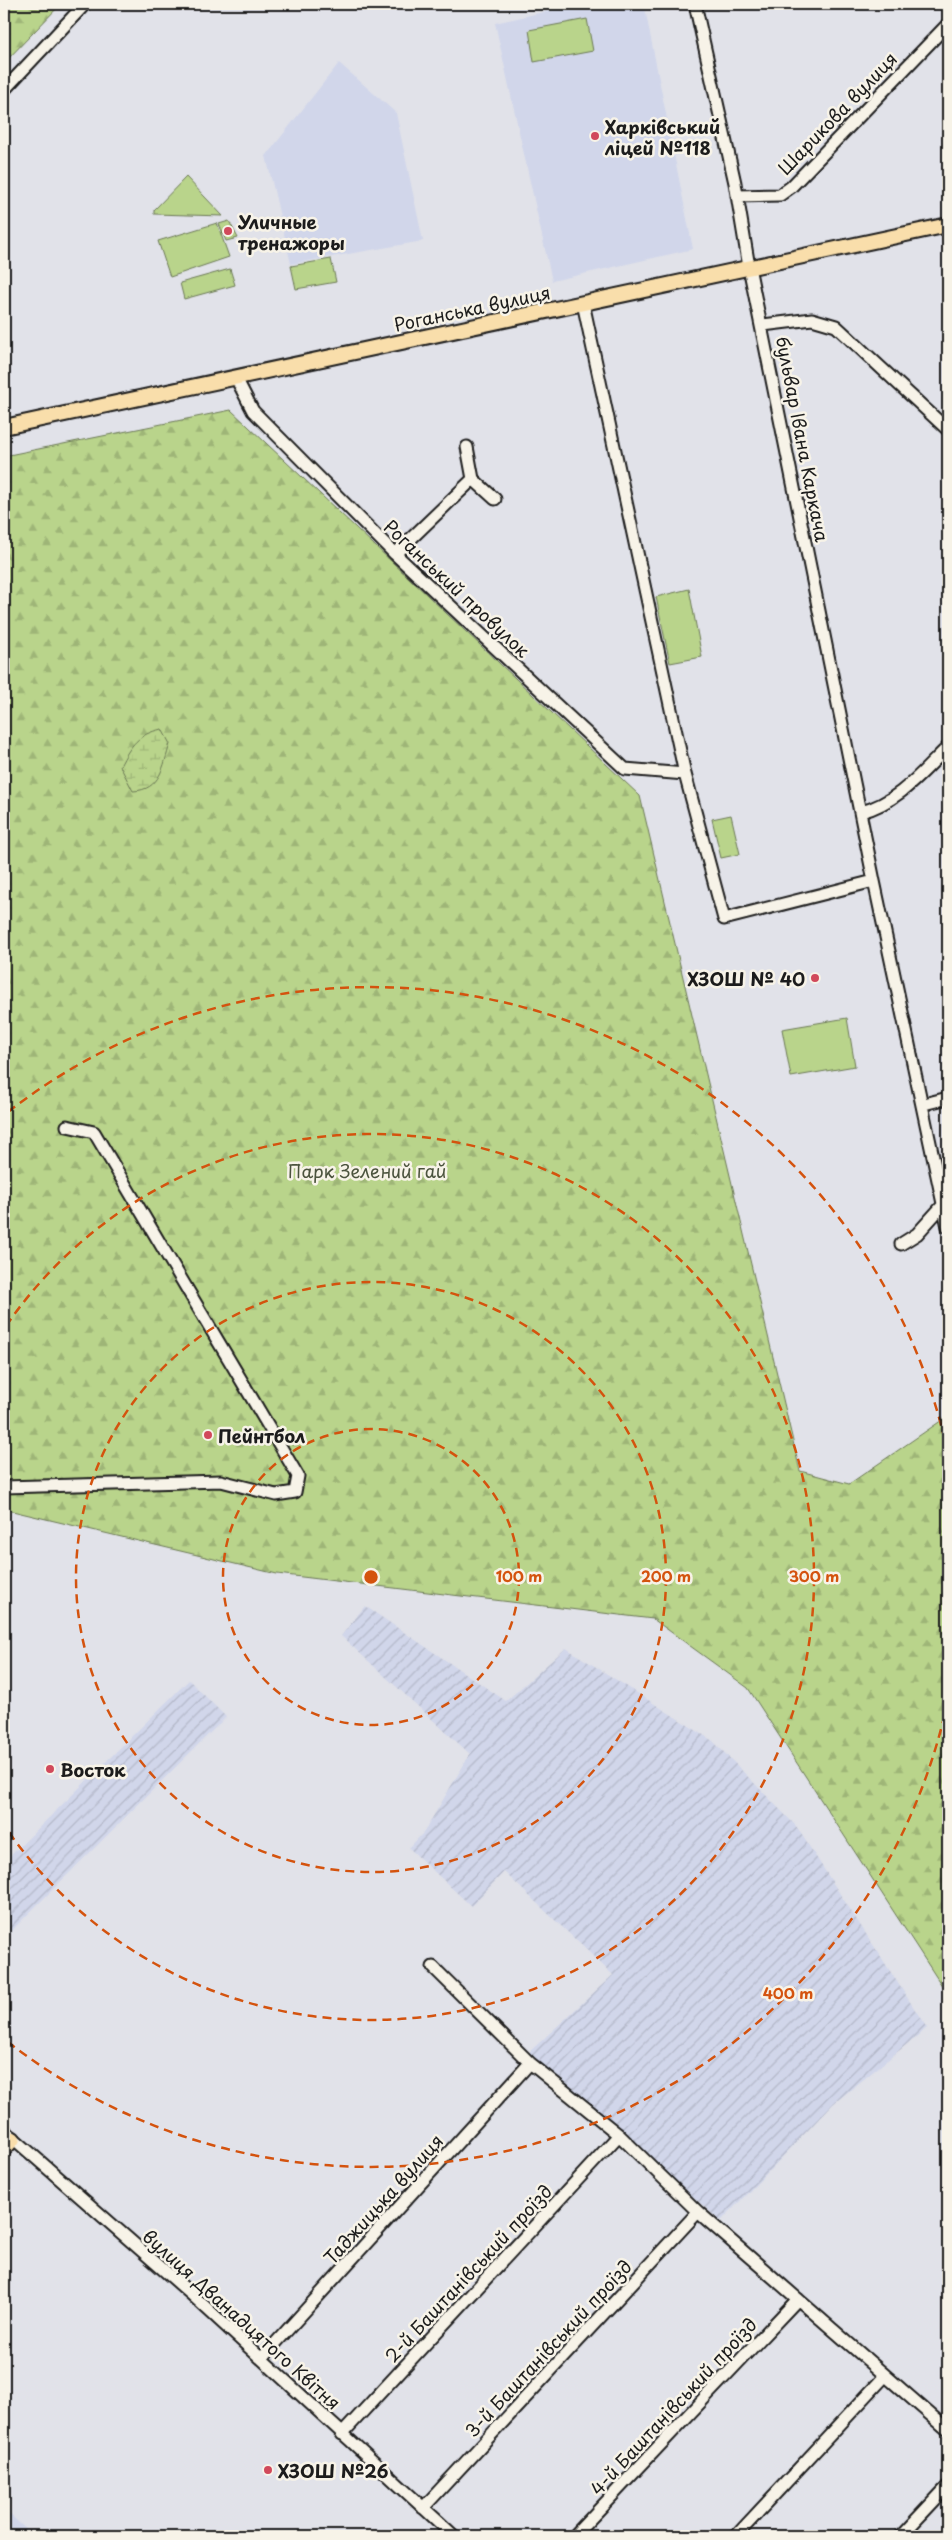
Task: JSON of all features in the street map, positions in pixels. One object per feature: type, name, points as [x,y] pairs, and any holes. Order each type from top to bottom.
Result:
[{"type":"main road","name":"Роганська вулиця","points":[[4,427],[948,225]]},
{"type":"street","points":[[4,90],[84,4]]},
{"type":"street","name":"бульвар Івана Каркача","points":[[695,4],[738,196],[749,267],[874,881],[924,1104],[948,1227]]},
{"type":"street","name":"Шарикова вулиця","points":[[738,196],[780,195],[791,187],[948,24]]},
{"type":"street","points":[[583,303],[685,774],[724,919],[874,881]]},
{"type":"street","points":[[762,325],[807,319],[836,326],[948,430]]},
{"type":"street","name":"Роганський провулок","points":[[236,378],[253,411],[395,554],[625,769],[685,774]]},
{"type":"street","points":[[467,446],[473,479],[495,499]]},
{"type":"street","points":[[395,554],[473,479]]},
{"type":"street","points":[[861,812],[879,807],[901,794],[948,747]]},
{"type":"street","points":[[924,1104],[948,1098]]},
{"type":"street","points":[[4,1487],[221,1481],[276,1495],[295,1492],[298,1476],[94,1132],[68,1126]]},
{"type":"street","points":[[900,1244],[917,1234],[944,1204]]},
{"type":"street","points":[[433,1967],[530,2063],[619,2135],[698,2212],[948,2430]]},
{"type":"street","name":"Таджицька вулиця","points":[[262,2358],[530,2063]]},
{"type":"street","name":"2-й Баштанівський проїзд","points":[[342,2434],[619,2135]]},
{"type":"street","name":"вулиця Дванадцятого Квітня","points":[[7,2139],[262,2358],[454,2536]]},
{"type":"street","name":"3-й Баштанівський проїзд","points":[[423,2508],[698,2212]]},
{"type":"street","name":"4-й Баштанівський проїзд","points":[[574,2536],[798,2299]]},
{"type":"street","points":[[736,2536],[885,2376]]},
{"type":"street","points":[[901,2536],[948,2486]]},
{"type":"shaded area","name":"Харківський ліцей №118","points":[[579,4],[644,4],[693,249],[552,281],[495,23]]},
{"type":"shaded area","points":[[339,63],[396,113],[423,241],[291,264],[266,156]]},
{"type":"shaded area","points":[[365,1606],[506,1701],[566,1648],[713,1741],[796,1826],[927,2028],[833,2104],[721,2221],[527,2054],[613,1975],[504,1872],[471,1906],[409,1848],[424,1832],[470,1754],[341,1636]]},
{"type":"shaded area","points":[[189,1680],[226,1717],[4,1938],[4,1862]]},
{"type":"shaded area","points":[[4,2509],[33,2536],[4,2536]]},
{"type":"green space","points":[[4,4],[61,4],[4,63]]},
{"type":"green space","points":[[587,19],[593,51],[534,62],[529,30]]},
{"type":"green space","points":[[186,177],[223,216],[154,214],[154,210]]},
{"type":"green space","name":"Уличные тренажоры","points":[[229,221],[238,238],[226,241],[219,224]]},
{"type":"green space","points":[[217,223],[229,257],[170,277],[158,241]]},
{"type":"green space","points":[[331,259],[336,282],[296,289],[291,266]]},
{"type":"green space","points":[[230,269],[235,285],[184,299],[180,283]]},
{"type":"green space","name":"Парк Зелений гай","points":[[231,410],[640,796],[800,1471],[849,1484],[948,1416],[948,1995],[748,1688],[653,1619],[277,1574],[4,1509],[4,456]]},
{"type":"green space","points":[[689,589],[702,657],[670,663],[656,597]]},
{"type":"green space","points":[[162,729],[170,744],[163,768],[150,786],[142,790],[133,791],[120,766],[132,746],[141,737]]},
{"type":"green space","points":[[731,815],[740,854],[721,858],[712,819]]},
{"type":"green space","points":[[847,1018],[855,1066],[791,1077],[782,1029]]},
{"type":"place","name":"Харківський ліцей №118","points":[[595,136]]},
{"type":"place","name":"Уличные тренажоры","points":[[228,231]]},
{"type":"place","name":"ХЗОШ № 40","points":[[815,978]]},
{"type":"place","name":"Пейнтбол","points":[[208,1435]]},
{"type":"place","name":"Восток","points":[[50,1769]]},
{"type":"place","name":"ХЗОШ №26","points":[[268,2470]]}]
